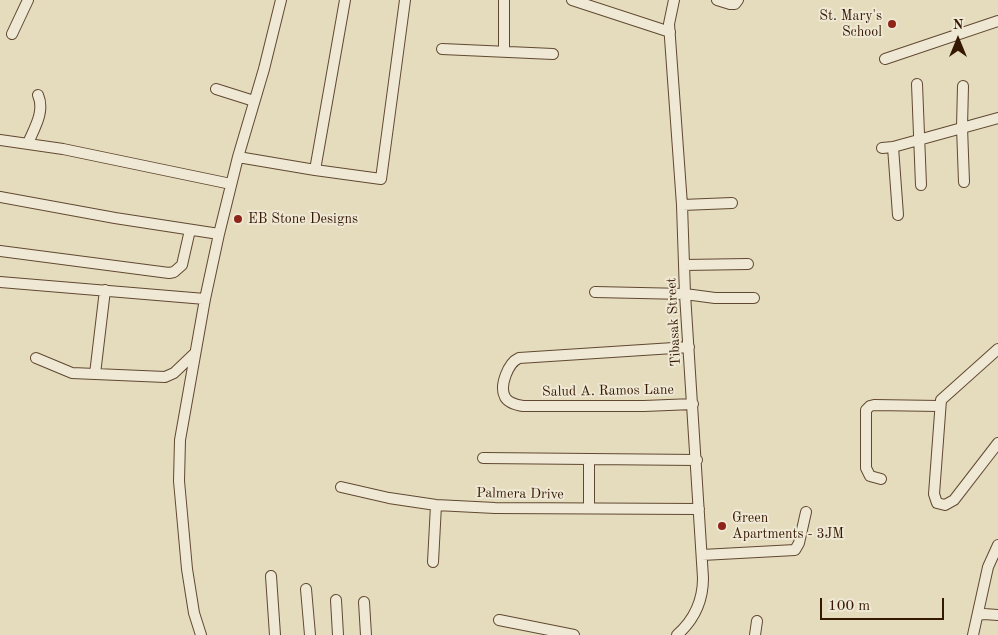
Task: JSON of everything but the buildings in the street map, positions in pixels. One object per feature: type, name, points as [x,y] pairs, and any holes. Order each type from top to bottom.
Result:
[{"type":"street","points":[[12,34],[28,0]]},
{"type":"street","points":[[201,635],[194,613],[187,569],[179,464],[180,440],[205,298],[219,234],[281,0]]},
{"type":"street","points":[[315,170],[345,0]]},
{"type":"street","points":[[238,157],[381,179],[404,0]]},
{"type":"street","points":[[504,0],[504,52]]},
{"type":"street","points":[[572,0],[670,32]]},
{"type":"street","name":"Tibasak Street","points":[[674,0],[670,15],[670,32],[682,205],[685,294],[697,460],[703,589],[697,610],[678,635]]},
{"type":"street","points":[[717,0],[733,4],[738,0]]},
{"type":"street","points":[[885,59],[998,21]]},
{"type":"street","points":[[442,49],[553,54]]},
{"type":"street","points":[[917,84],[921,185]]},
{"type":"street","points":[[963,86],[964,182]]},
{"type":"street","points":[[216,89],[254,101]]},
{"type":"street","points":[[28,143],[41,111],[42,104],[38,94]]},
{"type":"street","points":[[882,148],[893,147],[998,118]]},
{"type":"street","points":[[0,140],[63,149],[231,184]]},
{"type":"street","points":[[893,147],[898,215]]},
{"type":"street","points":[[0,197],[219,234]]},
{"type":"street","points":[[682,205],[732,203]]},
{"type":"street","points":[[0,251],[169,273],[174,272],[182,265],[190,230]]},
{"type":"street","points":[[684,265],[748,264]]},
{"type":"street","points":[[0,282],[205,298]]},
{"type":"street","points":[[95,374],[105,290]]},
{"type":"street","points":[[595,292],[754,298]]},
{"type":"street","name":"Salud A. Ramos Lane","points":[[688,348],[527,357],[514,360],[507,371],[504,396],[511,402],[523,406],[693,404]]},
{"type":"street","points":[[998,349],[940,400],[934,494],[937,503],[945,505],[954,500],[998,443]]},
{"type":"street","points":[[36,358],[72,373],[164,377],[174,373],[195,353]]},
{"type":"street","points":[[881,479],[870,476],[866,468],[866,410],[868,407],[874,405],[939,406]]},
{"type":"street","points":[[483,458],[697,460]]},
{"type":"street","points":[[589,459],[589,508]]},
{"type":"street","name":"Palmera Drive","points":[[341,487],[389,498],[436,504],[496,508],[699,509]]},
{"type":"street","points":[[433,562],[436,504]]},
{"type":"street","points":[[702,555],[795,550],[800,540],[806,512]]},
{"type":"street","points":[[974,635],[988,567],[998,545]]},
{"type":"street","points":[[271,576],[275,635]]},
{"type":"street","points":[[306,590],[310,635]]},
{"type":"street","points":[[336,600],[338,635]]},
{"type":"street","points":[[364,602],[366,635]]},
{"type":"street","points":[[978,616],[984,614],[998,615]]},
{"type":"street","points":[[499,620],[574,635]]},
{"type":"street","points":[[755,635],[757,621]]},
{"type":"place","name":"St. Mary's School","points":[[892,24]]},
{"type":"place","name":"EB Stone Designs","points":[[238,219]]},
{"type":"place","name":"Green Apartments - 3JM","points":[[722,526]]}]
